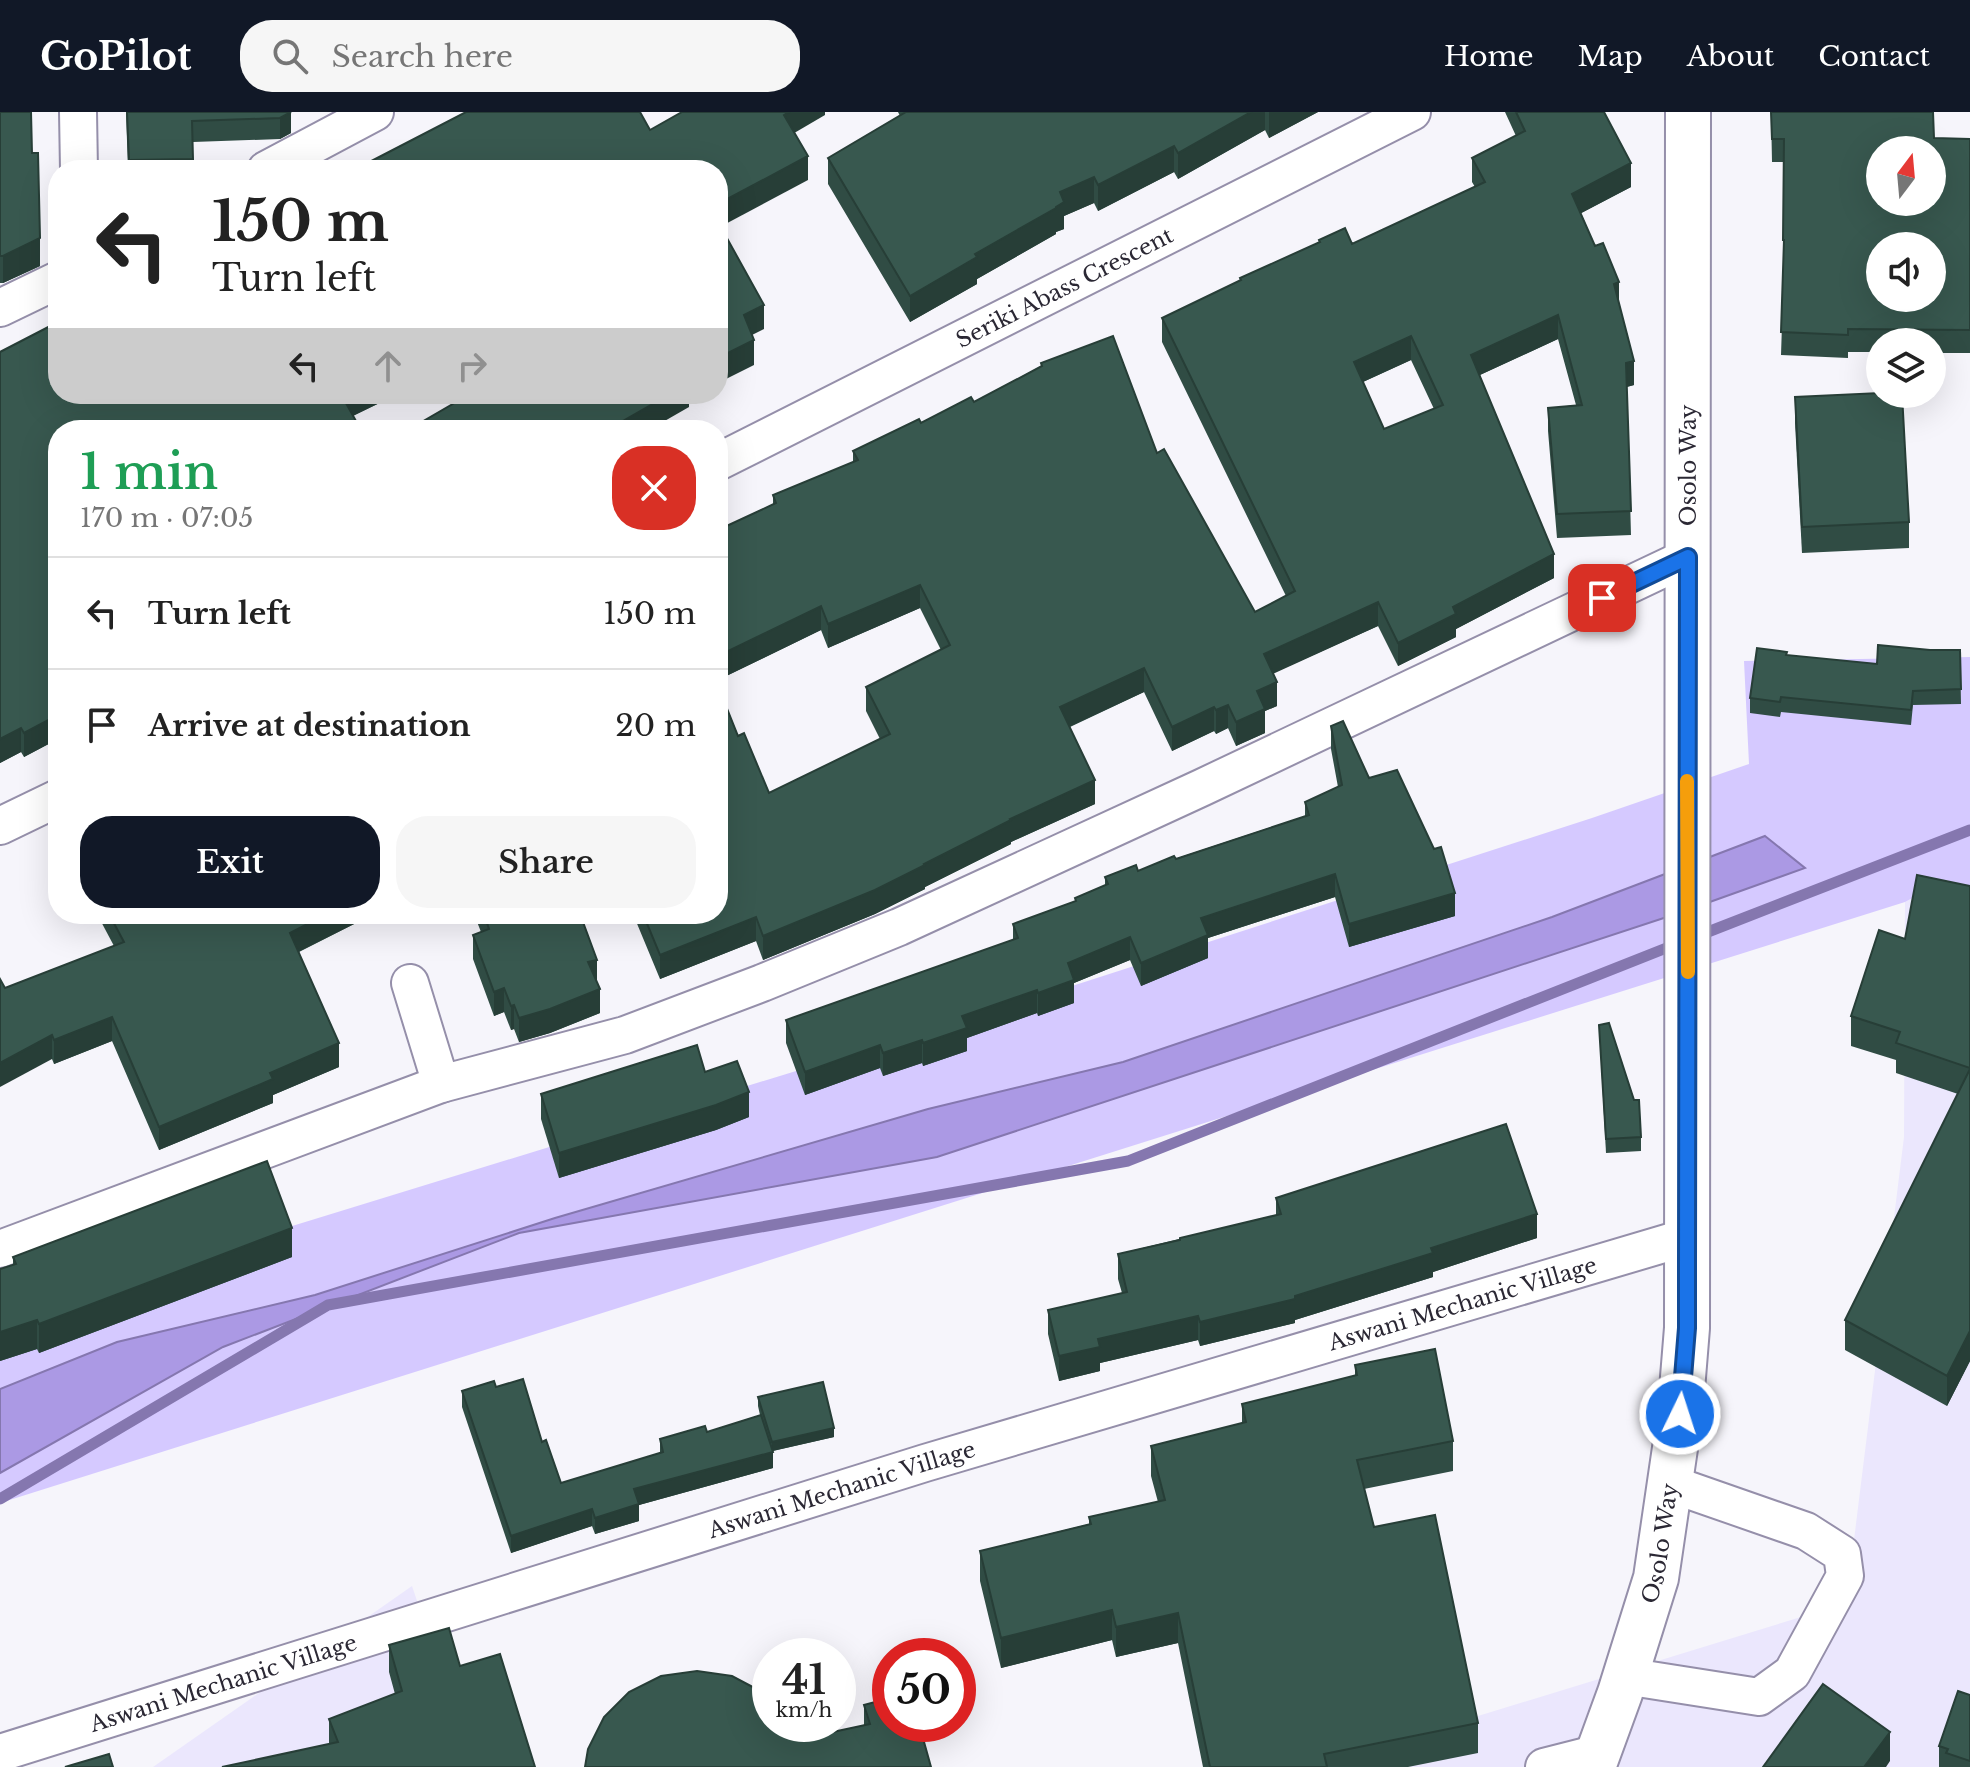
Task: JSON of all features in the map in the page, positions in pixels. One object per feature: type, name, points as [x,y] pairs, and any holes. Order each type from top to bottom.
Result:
[{"type":"main road","name":"Osolo Way","points":[[1596,1760],[1656,1578],[1680,1414],[1687,1328],[1688,112]]},
{"type":"street","points":[[78,112],[79,160]]},
{"type":"street","points":[[285,160],[375,112]]},
{"type":"street","name":"Seriki Abass Crescent","points":[[728,457],[1412,112]]},
{"type":"street","points":[[0,308],[48,285]]},
{"type":"street","points":[[0,1249],[441,1084],[625,1035],[899,927],[1688,557]]},
{"type":"street","points":[[0,826],[48,803]]},
{"type":"street","points":[[410,983],[441,1084]]},
{"type":"street","name":"Aswani Mechanic Village","points":[[0,1753],[910,1468],[1687,1237]]},
{"type":"street","points":[[1625,1676],[1759,1697],[1792,1673],[1845,1576],[1842,1554],[1806,1531],[1671,1484]]},
{"type":"street","points":[[1544,1767],[1596,1760]]},
{"type":"shaded area","points":[[1970,657],[1970,888],[1946,880],[1905,902],[0,1503],[0,1473],[223,1347],[519,1233],[937,1157],[1679,913],[1805,868],[1765,836],[1552,917],[1123,1062],[928,1109],[555,1218],[315,1295],[117,1342],[0,1389],[0,1316],[1069,987],[1749,764],[1744,661]]},
{"type":"shaded area","points":[[1765,836],[1805,868],[1679,913],[937,1157],[519,1233],[223,1347],[0,1473],[0,1389],[117,1342],[315,1295],[555,1218],[928,1109],[1123,1062],[1552,917]]},
{"type":"shaded area","points":[[1946,880],[1970,888],[1970,1767],[1312,1767],[1814,1613],[1853,1548],[1904,1137],[1905,902]]},
{"type":"shaded area","points":[[412,1586],[473,1767],[153,1767]]},
{"type":"building","points":[[0,112],[31,112],[32,153],[38,153],[40,238],[3,256],[0,256]]},
{"type":"building","points":[[127,112],[291,112],[280,118],[192,121],[193,159],[129,160]]},
{"type":"building","points":[[466,112],[640,112],[650,130],[682,112],[789,112],[784,115],[808,156],[728,199],[728,160],[373,160]]},
{"type":"building","points":[[906,112],[1251,112],[1178,153],[1174,146],[1098,185],[1094,177],[1060,192],[1064,202],[1056,208],[975,254],[977,257],[910,296],[828,158]]},
{"type":"building","points":[[1516,112],[1604,112],[1631,163],[1572,194],[1595,246],[1603,243],[1619,282],[1614,284],[1634,361],[1626,363],[1631,511],[1557,514],[1548,408],[1582,405],[1558,315],[1471,355],[1554,554],[1453,607],[1456,614],[1398,643],[1378,602],[1264,654],[1277,682],[1257,691],[1265,709],[1236,722],[1228,705],[1216,710],[1214,707],[1172,727],[1144,668],[1060,707],[1095,780],[1010,819],[875,890],[763,936],[756,917],[660,955],[647,924],[728,924],[728,711],[738,736],[744,733],[769,793],[890,734],[866,687],[950,645],[920,585],[828,624],[821,606],[728,651],[728,525],[776,503],[773,495],[858,460],[853,451],[919,419],[921,423],[971,397],[974,402],[1042,366],[1041,363],[1113,336],[1157,453],[1164,449],[1255,612],[1295,591],[1162,318],[1345,228],[1352,244],[1485,182],[1472,158],[1525,131]],"holes":[[[1411,336],[1443,405],[1384,429],[1354,362]]]},
{"type":"building","points":[[1771,112],[1933,112],[1934,136],[1866,136],[1866,216],[1946,216],[1946,138],[1970,139],[1970,330],[1866,328],[1848,329],[1848,335],[1781,332],[1784,139],[1772,139]]},
{"type":"building","points":[[728,240],[764,305],[744,315],[754,340],[728,353]]},
{"type":"building","points":[[48,327],[48,404],[346,404],[355,420],[48,420],[48,720],[24,733],[21,728],[0,739],[0,352]]},
{"type":"building","points":[[1866,394],[1866,408],[1903,408],[1909,522],[1802,527],[1795,397]]},
{"type":"building","points":[[453,404],[652,404],[624,420],[425,420]]},
{"type":"building","points":[[1878,645],[1960,650],[1961,689],[1913,691],[1911,710],[1781,697],[1780,702],[1750,698],[1757,648],[1787,652],[1786,655],[1877,664]]},
{"type":"building","points":[[1343,721],[1369,778],[1397,770],[1434,849],[1441,847],[1455,893],[1349,924],[1335,874],[1201,918],[1208,935],[1141,963],[1130,937],[1068,963],[1074,980],[962,1016],[967,1028],[883,1053],[880,1045],[805,1072],[786,1020],[1018,938],[1013,924],[1076,901],[1075,898],[1108,884],[1105,877],[1136,865],[1138,871],[1174,856],[1176,859],[1309,815],[1305,802],[1342,785],[1331,726]]},
{"type":"building","points":[[1917,875],[1970,886],[1970,1068],[1896,1043],[1900,1032],[1851,1016],[1879,930],[1905,939]]},
{"type":"building","points":[[114,924],[308,924],[290,933],[339,1043],[270,1073],[273,1079],[159,1127],[112,1017],[54,1040],[52,1035],[0,1063],[0,979],[5,988],[124,942]]},
{"type":"building","points":[[487,924],[584,924],[597,960],[588,962],[600,989],[519,1018],[504,988],[494,992],[473,935],[489,929]]},
{"type":"building","points":[[1609,1023],[1634,1100],[1639,1100],[1641,1137],[1606,1139],[1599,1025]]},
{"type":"building","points":[[697,1045],[705,1072],[737,1061],[749,1092],[559,1153],[541,1094]]},
{"type":"building","points":[[1970,1069],[1970,1331],[1947,1376],[1845,1320]]},
{"type":"building","points":[[1506,1124],[1537,1214],[1431,1248],[1433,1253],[1295,1296],[1295,1299],[1200,1322],[1198,1316],[1098,1339],[1100,1347],[1059,1356],[1048,1310],[1127,1292],[1118,1254],[1281,1214],[1276,1198]]},
{"type":"building","points":[[267,1161],[292,1228],[39,1324],[37,1320],[0,1332],[0,1269],[16,1264],[13,1257]]},
{"type":"building","points":[[1435,1349],[1453,1441],[1357,1460],[1374,1527],[1435,1515],[1478,1723],[1324,1754],[1327,1767],[1210,1767],[1178,1613],[1116,1627],[1112,1610],[1001,1638],[980,1551],[1091,1524],[1089,1517],[1165,1500],[1151,1446],[1246,1422],[1242,1404],[1357,1375],[1355,1365]]},
{"type":"building","points":[[523,1379],[542,1442],[546,1440],[561,1483],[663,1452],[660,1439],[705,1426],[707,1432],[761,1415],[773,1452],[634,1489],[639,1504],[595,1518],[592,1509],[511,1536],[462,1391],[494,1381],[496,1387]]},
{"type":"building","points":[[823,1382],[834,1428],[772,1442],[758,1397]]},
{"type":"building","points":[[449,1628],[460,1666],[500,1654],[535,1767],[222,1767],[338,1742],[329,1719],[402,1691],[389,1645]]},
{"type":"building","points":[[697,1671],[732,1676],[752,1687],[752,1742],[856,1742],[856,1727],[870,1724],[864,1705],[872,1703],[872,1742],[924,1742],[931,1767],[585,1767],[588,1749],[604,1717],[629,1692],[661,1676]]},
{"type":"building","points":[[1823,1684],[1890,1732],[1864,1767],[1763,1767]]},
{"type":"building","points":[[1958,1691],[1970,1695],[1970,1761],[1946,1753],[1948,1749],[1939,1746]]},
{"type":"building","points":[[109,1754],[113,1767],[65,1767]]},
{"type":"waterway","points":[[1695,937],[1970,830]]},
{"type":"waterway","points":[[0,1499],[328,1305],[1128,1161],[1679,943]]},
{"type":"slow traffic","points":[[1687,781],[1688,972]]},
{"type":"route","points":[[1602,598],[1688,557],[1687,1328],[1680,1414]]}]
